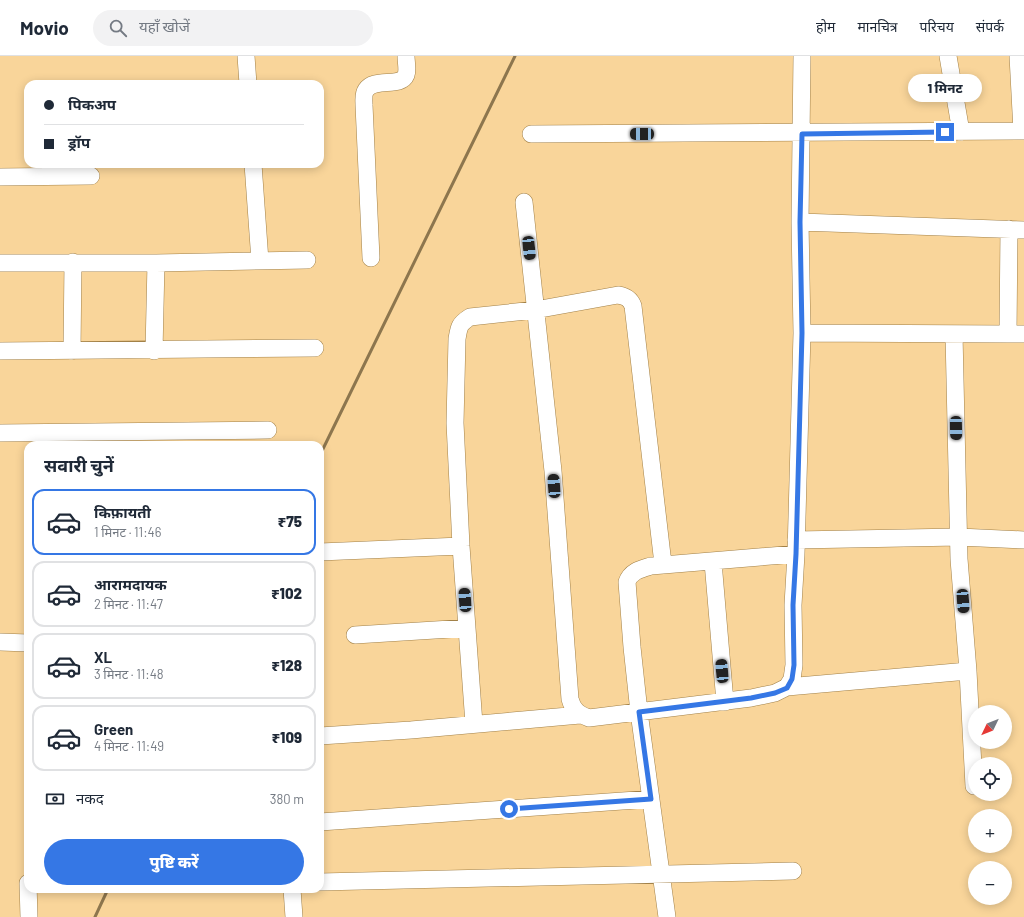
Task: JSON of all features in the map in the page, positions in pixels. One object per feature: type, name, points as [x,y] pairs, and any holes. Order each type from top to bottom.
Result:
[{"type":"street","points":[[246,56],[248,80]]},
{"type":"street","points":[[371,258],[364,94],[367,88],[371,85],[403,79],[406,75],[406,56]]},
{"type":"street","points":[[787,688],[792,679],[794,665],[793,605],[802,333],[800,222],[802,56]]},
{"type":"street","points":[[948,56],[961,132]]},
{"type":"street","points":[[531,134],[802,134],[1023,131],[1018,56]]},
{"type":"street","points":[[253,168],[260,261]]},
{"type":"street","points":[[0,177],[91,176]]},
{"type":"street","points":[[524,202],[553,471],[570,699],[572,708],[580,715],[588,718],[725,702],[775,693],[787,688],[968,671]]},
{"type":"street","points":[[800,222],[1017,230],[1016,334],[802,333]]},
{"type":"street","points":[[0,263],[307,260]]},
{"type":"street","points":[[72,351],[73,262]]},
{"type":"street","points":[[154,351],[156,262]]},
{"type":"street","points":[[474,724],[461,546],[456,423],[457,339],[459,326],[464,321],[470,317],[535,310],[618,295],[631,301],[633,306],[663,564]]},
{"type":"street","points":[[954,334],[959,558],[968,671],[972,757]]},
{"type":"street","points":[[0,351],[154,351],[315,348]]},
{"type":"street","points":[[0,433],[46,439],[153,438],[268,430]]},
{"type":"street","points":[[667,917],[639,712],[631,640],[627,582],[628,577],[634,572],[651,566],[663,564],[714,562],[796,547],[959,537],[1024,540]]},
{"type":"street","points":[[324,552],[461,546]]},
{"type":"street","points":[[714,562],[725,702]]},
{"type":"street","points":[[355,635],[467,628]]},
{"type":"street","points":[[0,642],[24,642]]},
{"type":"street","points":[[324,736],[580,715]]},
{"type":"street","points":[[324,822],[651,799]]},
{"type":"street","points":[[324,882],[794,871]]},
{"type":"street","points":[[28,893],[29,917]]},
{"type":"street","points":[[292,893],[294,917]]},
{"type":"railway","points":[[324,447],[515,56]]},
{"type":"railway","points":[[95,917],[106,893]]},
{"type":"route","points":[[509,809],[651,799],[639,712],[751,698],[775,693],[787,688],[792,679],[794,665],[793,605],[796,554],[802,333],[800,222],[802,134],[945,132]]}]
